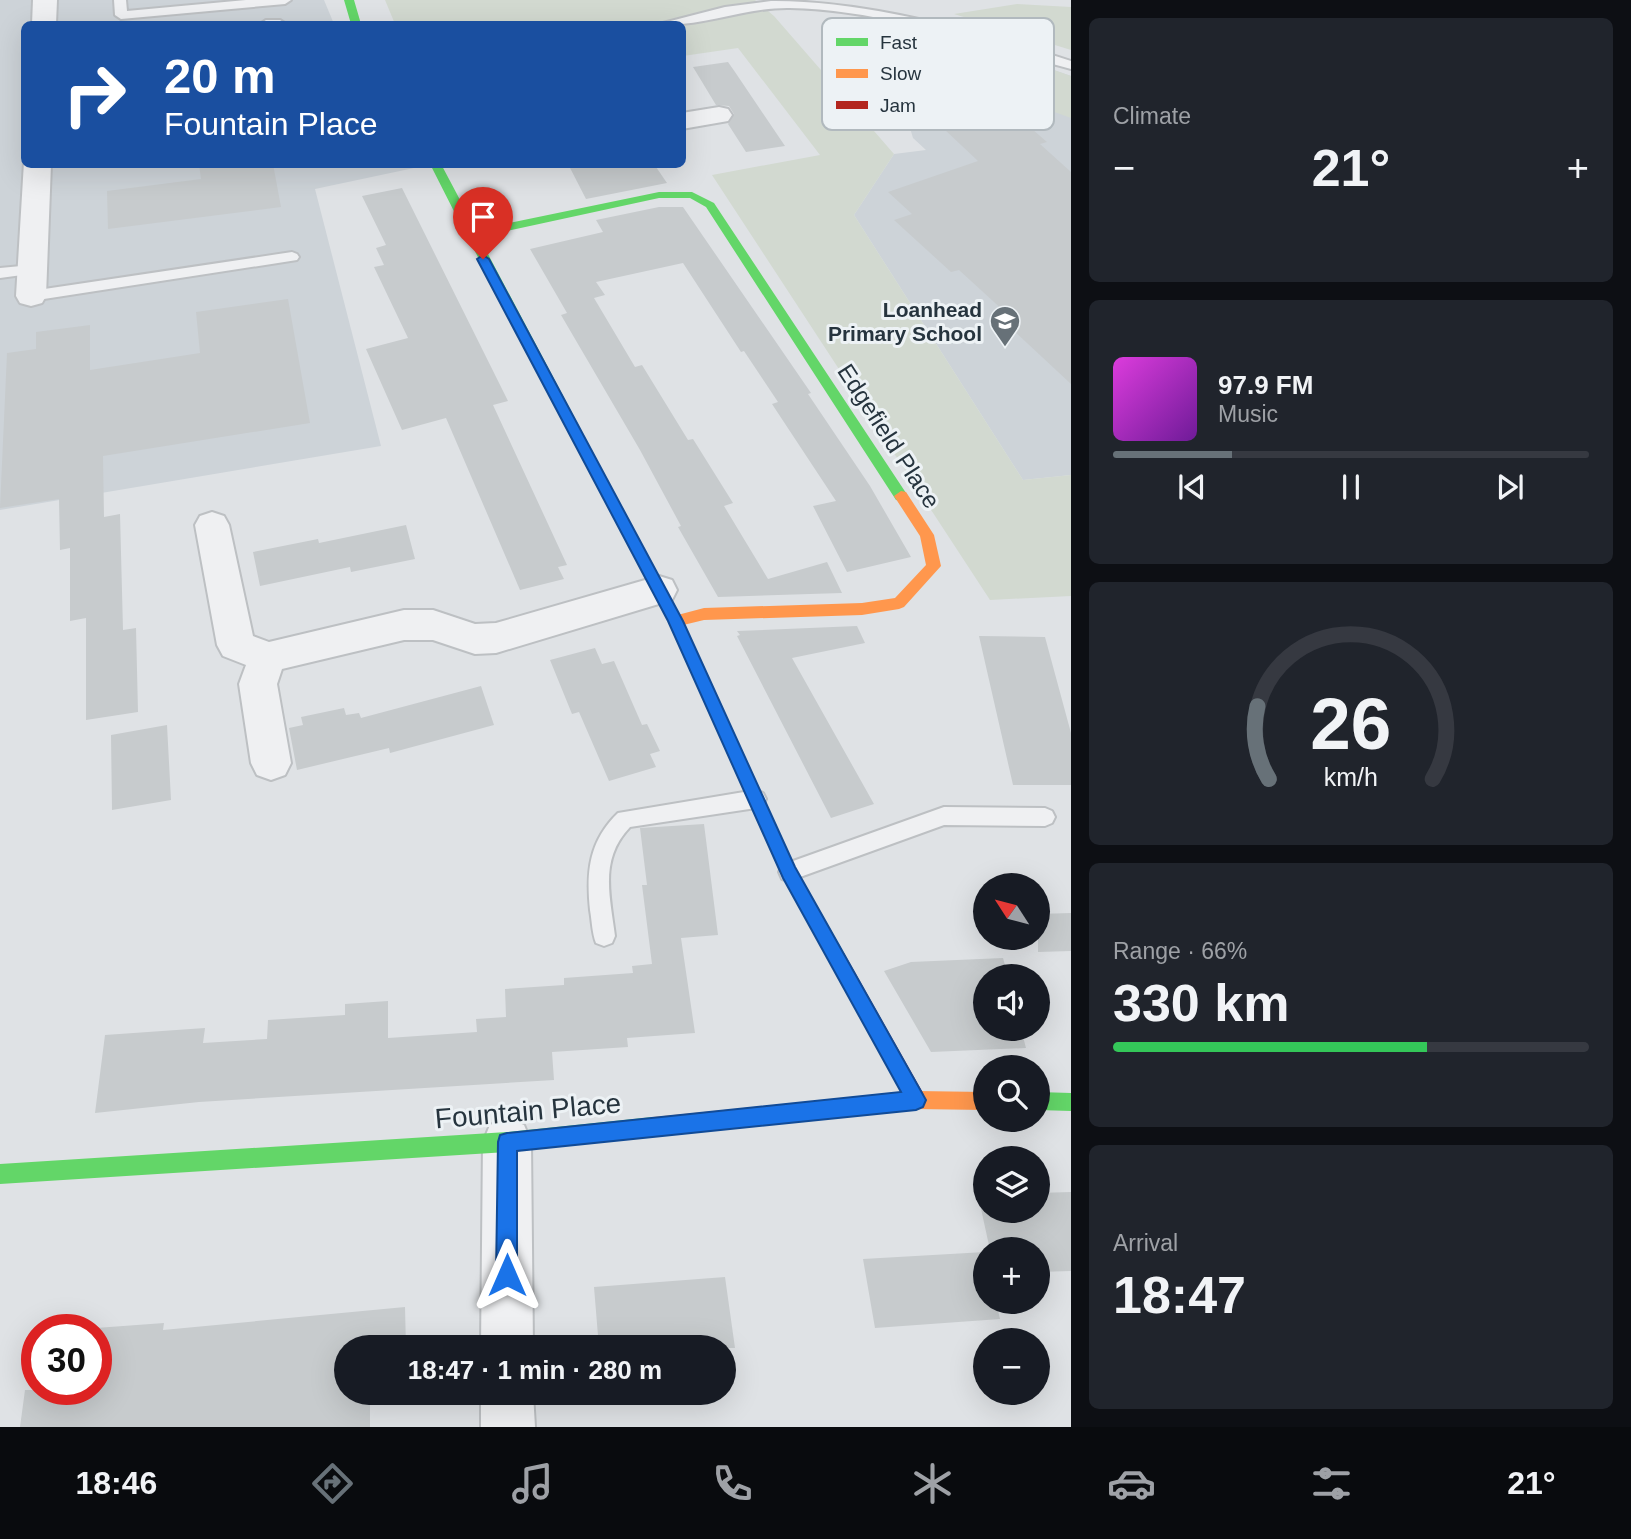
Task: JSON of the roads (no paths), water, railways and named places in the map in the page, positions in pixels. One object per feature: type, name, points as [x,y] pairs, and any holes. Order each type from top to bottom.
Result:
[{"type":"street","points":[[44,21],[45,0]]},
{"type":"street","points":[[349,0],[355,21]]},
{"type":"street","points":[[686,117],[719,115]]},
{"type":"street","points":[[32,283],[37,168]]},
{"type":"street","points":[[437,168],[667,605],[789,872],[916,1100]]},
{"type":"street","name":"Edgefield Place","points":[[470,235],[659,195],[692,195],[710,205],[927,535],[934,566],[899,603],[862,609],[705,614],[667,605]]},
{"type":"street","points":[[212,526],[236,645],[268,657],[404,625],[433,625],[475,639],[496,638],[667,605]]},
{"type":"street","points":[[268,657],[258,684],[271,763]]},
{"type":"street","name":"Fountain Place","points":[[0,1174],[507,1142],[916,1100],[973,1101]]},
{"type":"street","points":[[1050,1101],[1071,1102]]},
{"type":"street","points":[[507,1142],[507,1335]]},
{"type":"street","points":[[507,1405],[508,1427]]},
{"type":"lane","points":[[120,0],[121,15],[285,0]]},
{"type":"lane","points":[[681,21],[786,4],[892,18]]},
{"type":"lane","points":[[1054,59],[1071,65]]},
{"type":"lane","points":[[0,274],[32,283],[292,257]]},
{"type":"lane","points":[[604,936],[598,860],[612,829],[625,819],[756,799]]},
{"type":"lane","points":[[789,872],[944,816],[1045,817]]},
{"type":"place","name":"Loanhead Primary School","points":[[1005,348]]}]
